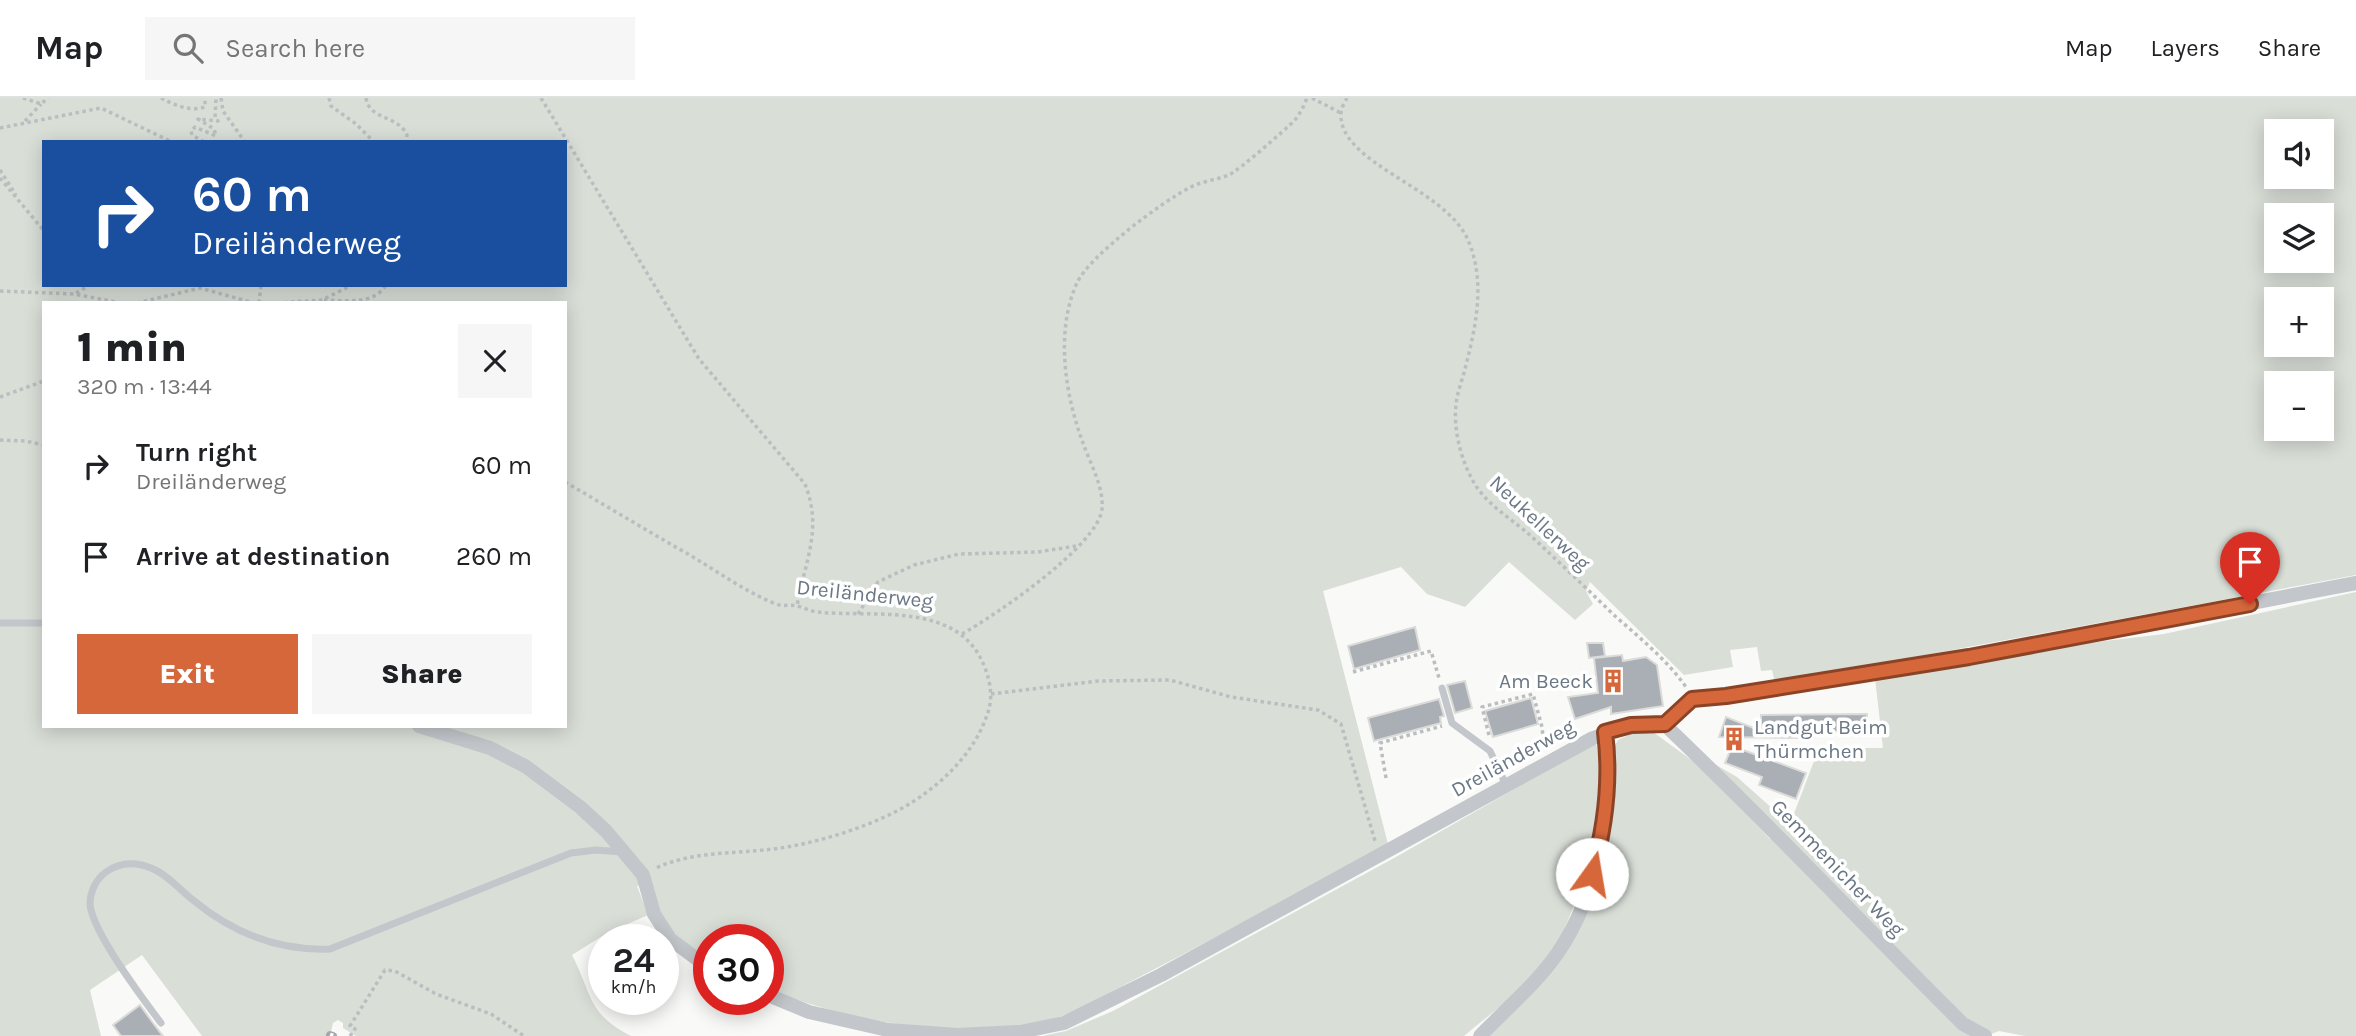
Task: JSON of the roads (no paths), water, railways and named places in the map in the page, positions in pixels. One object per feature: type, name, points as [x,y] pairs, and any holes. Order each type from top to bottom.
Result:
[{"type":"street","points":[[1665,724],[1692,699],[1763,691],[1969,657],[2356,583]]},
{"type":"street","name":"Dreiländerweg","points":[[784,1002],[809,1012],[888,1030],[957,1035],[1020,1032],[1064,1023],[1111,1003],[1605,732],[1631,725],[1665,724]]},
{"type":"street","name":"Gemmenicher Weg","points":[[1665,724],[1733,789],[1843,905],[1963,1024],[1985,1036]]},
{"type":"street","points":[[425,728],[490,748],[525,766],[580,807],[643,875],[654,914],[670,939],[693,956]]},
{"type":"street","points":[[1479,1036],[1558,953],[1574,923],[1597,859],[1604,817],[1608,757],[1605,732]]},
{"type":"lane","points":[[0,623],[42,623]]},
{"type":"lane","points":[[1442,688],[1452,723],[1490,751],[1506,785]]},
{"type":"lane","points":[[161,1023],[123,971],[90,907],[91,892],[97,881],[105,872],[120,865],[134,863],[154,869],[232,928],[300,950],[330,949],[571,853],[596,850],[623,852]]},
{"type":"place","name":"Am Beeck","points":[[1613,681]]},
{"type":"place","name":"Landgut Beim Thürmchen","points":[[1734,739]]}]
